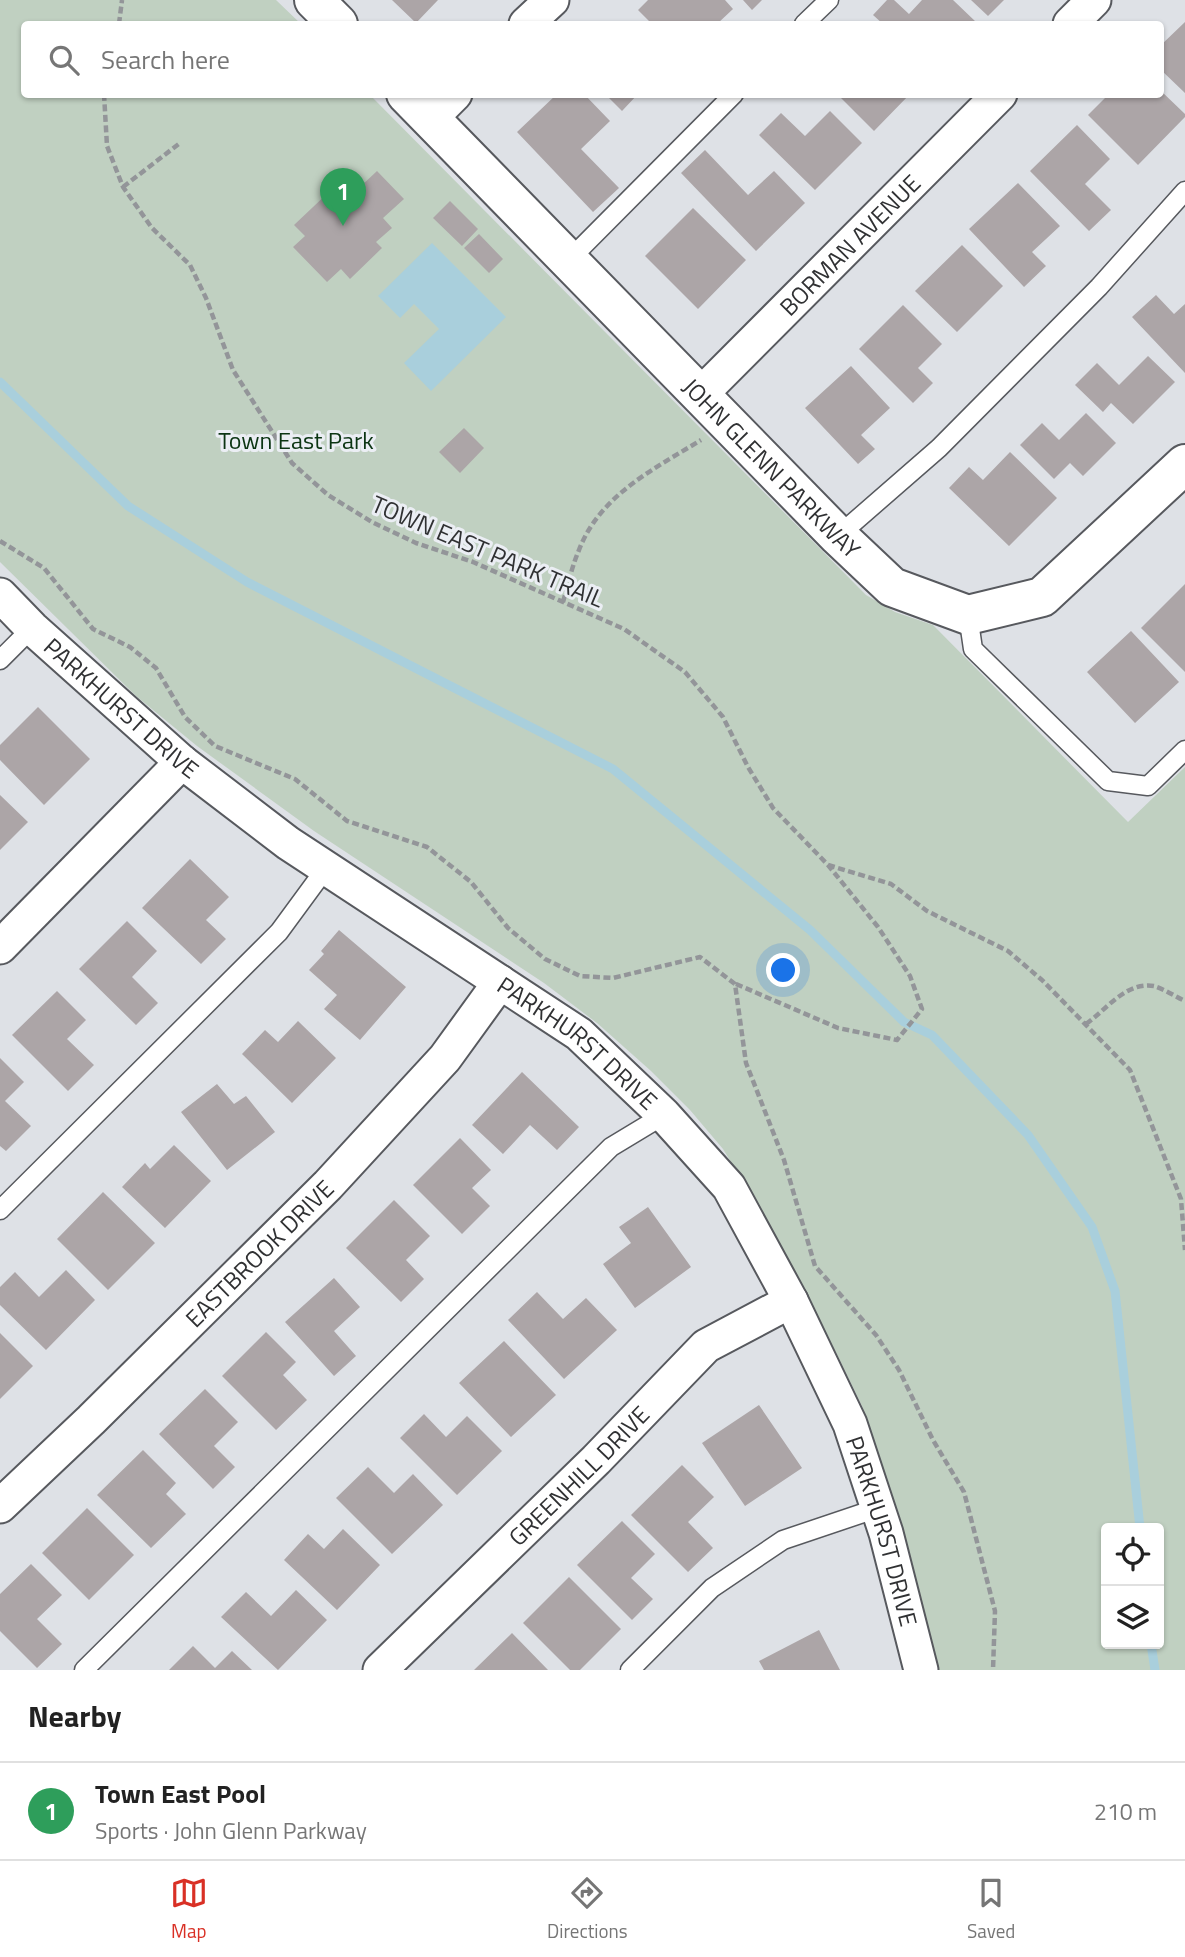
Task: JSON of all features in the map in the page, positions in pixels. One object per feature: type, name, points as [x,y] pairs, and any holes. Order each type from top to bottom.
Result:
[{"type":"street","points":[[313,0],[335,21]]},
{"type":"street","points":[[529,21],[552,0]]},
{"type":"street","points":[[1073,21],[1094,0]]},
{"type":"street","name":"BORMAN AVENUE","points":[[700,395],[996,98]]},
{"type":"street","name":"JOHN GLENN PARKWAY","points":[[430,103],[569,260],[838,536],[892,587],[968,615]]},
{"type":"street","points":[[968,615],[1042,597],[1185,464]]},
{"type":"street","name":"PARKHURST DRIVE","points":[[0,595],[32,628],[182,762],[288,843],[579,1034],[664,1115],[729,1187],[791,1301],[850,1424],[878,1508],[921,1670]]},
{"type":"street","points":[[0,947],[182,762]]},
{"type":"street","name":"EASTBROOK DRIVE","points":[[0,1506],[91,1420],[328,1185],[445,1058],[500,982]]},
{"type":"street","name":"GREENHILL DRIVE","points":[[380,1670],[596,1460],[706,1346],[791,1301]]},
{"type":"lane","points":[[807,21],[828,0]]},
{"type":"lane","points":[[569,260],[730,98]]},
{"type":"lane","points":[[838,536],[939,448],[1099,287],[1185,191]]},
{"type":"lane","points":[[968,615],[973,649],[1108,781],[1148,786],[1185,750]]},
{"type":"lane","points":[[0,660],[32,628]]},
{"type":"lane","points":[[0,1210],[279,932],[326,868]]},
{"type":"lane","points":[[84,1670],[611,1147],[664,1115]]},
{"type":"lane","points":[[630,1670],[712,1588],[783,1540],[878,1508]]},
{"type":"path","points":[[120,21],[122,0]]},
{"type":"path","name":"TOWN EAST PARK TRAIL","points":[[104,98],[107,146],[123,187],[152,228],[190,265],[233,370],[292,463],[328,495],[372,522],[416,543],[473,562],[624,629],[685,673],[723,716],[773,808],[828,865],[884,937],[910,976],[922,1009],[897,1040],[838,1028],[735,984]]},
{"type":"path","points":[[123,187],[180,143]]},
{"type":"path","points":[[563,602],[579,548],[602,512],[626,486],[729,424]]},
{"type":"path","name":"TOWN EAST PARK TRAIL","points":[[828,865],[891,884],[927,911],[1008,951],[1042,980],[1130,1070],[1181,1199],[1185,1250]]},
{"type":"path","points":[[1086,1024],[1108,1004],[1134,988],[1153,986],[1185,1001]]},
{"type":"green space","name":"Town East Park","points":[[0,0],[276,0],[298,21],[21,21],[21,98],[373,98],[866,595],[895,612],[933,625],[1128,822],[1185,767],[1185,1670],[934,1670],[877,1449],[862,1406],[829,1338],[754,1199],[723,1149],[690,1110],[651,1071],[597,1023],[544,983],[314,831],[197,746],[136,696],[0,562]]},
{"type":"water","points":[[432,243],[506,317],[431,391],[404,363],[439,329],[414,304],[400,318],[378,296]]},
{"type":"building","points":[[392,0],[438,0],[418,21],[414,21]]},
{"type":"building","points":[[648,0],[725,0],[733,9],[720,21],[649,21],[638,10]]},
{"type":"building","points":[[743,0],[762,0],[752,10]]},
{"type":"building","points":[[887,0],[894,0],[909,14],[922,0],[953,0],[975,21],[880,21],[873,15]]},
{"type":"building","points":[[971,0],[1004,0],[988,16]]},
{"type":"building","points":[[1185,22],[1185,93],[1164,73],[1164,42]]},
{"type":"building","points":[[1164,94],[1185,117],[1138,165],[1088,115],[1105,98],[1164,98]]},
{"type":"building","points":[[553,98],[588,98],[610,121],[581,149],[619,188],[593,212],[517,132]]},
{"type":"building","points":[[609,98],[634,98],[622,111]]},
{"type":"building","points":[[841,98],[906,98],[874,131]]},
{"type":"building","points":[[830,111],[862,143],[815,190],[759,135],[781,113],[805,136]]},
{"type":"building","points":[[1077,125],[1110,159],[1085,184],[1111,210],[1089,231],[1030,171]]},
{"type":"building","points":[[705,150],[748,195],[774,171],[805,203],[756,251],[681,173]]},
{"type":"building","points":[[377,171],[404,199],[383,218],[392,228],[376,242],[382,248],[350,279],[341,269],[327,282],[293,247],[305,236],[294,225],[331,190],[343,203]]},
{"type":"building","points":[[1018,183],[1060,226],[1032,252],[1046,266],[1024,287],[969,229]]},
{"type":"building","points":[[450,201],[478,229],[462,246],[433,218]]},
{"type":"building","points":[[693,208],[746,260],[698,309],[645,256]]},
{"type":"building","points":[[479,234],[503,259],[489,273],[464,248]]},
{"type":"building","points":[[962,245],[1003,286],[957,332],[915,291]]},
{"type":"building","points":[[1156,295],[1174,314],[1185,304],[1185,373],[1132,317]]},
{"type":"building","points":[[903,305],[942,344],[918,368],[933,383],[913,403],[859,349]]},
{"type":"building","points":[[1148,356],[1175,382],[1133,424],[1111,403],[1103,412],[1075,385],[1097,363],[1119,385]]},
{"type":"building","points":[[851,366],[890,408],[861,435],[875,449],[858,464],[805,408]]},
{"type":"building","points":[[1086,413],[1116,443],[1083,476],[1070,463],[1054,479],[1020,445],[1042,423],[1059,440]]},
{"type":"building","points":[[464,428],[484,448],[460,473],[439,452]]},
{"type":"building","points":[[1010,452],[1057,498],[1009,546],[949,488],[969,467],[983,480]]},
{"type":"building","points":[[1185,584],[1185,672],[1141,628]]},
{"type":"building","points":[[1131,631],[1179,682],[1135,723],[1087,672]]},
{"type":"building","points":[[38,707],[90,759],[44,805],[0,760],[0,745]]},
{"type":"building","points":[[0,795],[28,822],[0,850]]},
{"type":"building","points":[[190,859],[229,897],[206,920],[226,939],[201,964],[142,908]]},
{"type":"building","points":[[127,921],[157,951],[132,977],[158,1003],[136,1025],[79,969]]},
{"type":"building","points":[[339,930],[406,987],[360,1040],[324,1009],[337,995],[309,970],[324,954],[321,951]]},
{"type":"building","points":[[57,991],[86,1020],[67,1039],[94,1065],[68,1091],[12,1035]]},
{"type":"building","points":[[298,1021],[336,1058],[292,1103],[242,1054],[265,1030],[278,1042]]},
{"type":"building","points":[[0,1058],[24,1082],[5,1101],[31,1126],[6,1151],[0,1146]]},
{"type":"building","points":[[522,1072],[579,1127],[557,1150],[530,1125],[503,1154],[472,1125]]},
{"type":"building","points":[[217,1084],[234,1104],[246,1096],[275,1132],[227,1170],[181,1112]]},
{"type":"building","points":[[460,1138],[491,1170],[472,1188],[490,1206],[462,1234],[413,1185]]},
{"type":"building","points":[[174,1145],[211,1181],[165,1228],[122,1187],[145,1163],[150,1169]]},
{"type":"building","points":[[103,1192],[155,1243],[108,1290],[57,1239]]},
{"type":"building","points":[[394,1200],[430,1236],[406,1260],[424,1279],[401,1302],[346,1248]]},
{"type":"building","points":[[648,1207],[691,1267],[635,1308],[603,1264],[631,1243],[619,1227]]},
{"type":"building","points":[[66,1270],[95,1300],[46,1350],[0,1305],[0,1287],[15,1272],[39,1297]]},
{"type":"building","points":[[334,1278],[360,1307],[334,1331],[356,1356],[334,1376],[285,1322]]},
{"type":"building","points":[[537,1292],[563,1319],[586,1298],[617,1330],[564,1379],[508,1320]]},
{"type":"building","points":[[266,1332],[296,1362],[283,1375],[307,1400],[276,1430],[222,1376]]},
{"type":"building","points":[[0,1333],[33,1366],[0,1399]]},
{"type":"building","points":[[504,1341],[556,1395],[511,1437],[459,1383]]},
{"type":"building","points":[[205,1389],[238,1422],[214,1446],[235,1467],[213,1489],[159,1434]]},
{"type":"building","points":[[759,1405],[802,1468],[745,1506],[702,1443]]},
{"type":"building","points":[[424,1414],[446,1437],[467,1416],[502,1451],[457,1495],[400,1438]]},
{"type":"building","points":[[143,1450],[176,1483],[166,1494],[186,1514],[151,1548],[97,1495]]},
{"type":"building","points":[[682,1465],[714,1497],[688,1522],[713,1548],[688,1572],[631,1515]]},
{"type":"building","points":[[368,1467],[394,1493],[413,1474],[443,1505],[392,1554],[336,1498]]},
{"type":"building","points":[[87,1508],[134,1555],[89,1600],[42,1553]]},
{"type":"building","points":[[622,1521],[655,1554],[631,1578],[653,1599],[632,1620],[577,1565]]},
{"type":"building","points":[[343,1529],[380,1565],[337,1610],[284,1560],[308,1534],[324,1549]]},
{"type":"building","points":[[31,1564],[62,1595],[37,1619],[62,1644],[37,1668],[0,1631],[0,1594]]},
{"type":"building","points":[[569,1577],[621,1629],[580,1670],[570,1670],[523,1623]]},
{"type":"building","points":[[296,1590],[327,1620],[278,1670],[221,1617],[246,1592],[271,1616]]},
{"type":"building","points":[[819,1630],[840,1670],[764,1670],[759,1661]]},
{"type":"building","points":[[512,1633],[548,1670],[474,1670]]},
{"type":"building","points":[[193,1646],[215,1668],[232,1651],[252,1670],[169,1670]]},
{"type":"waterway","points":[[0,382],[128,506],[247,582],[613,769],[810,930],[904,1022],[932,1035],[1028,1135],[1092,1227],[1115,1291],[1139,1523]]},
{"type":"waterway","points":[[1152,1649],[1155,1670]]},
{"type":"place","name":"Town East Pool","points":[[343,226]]}]
